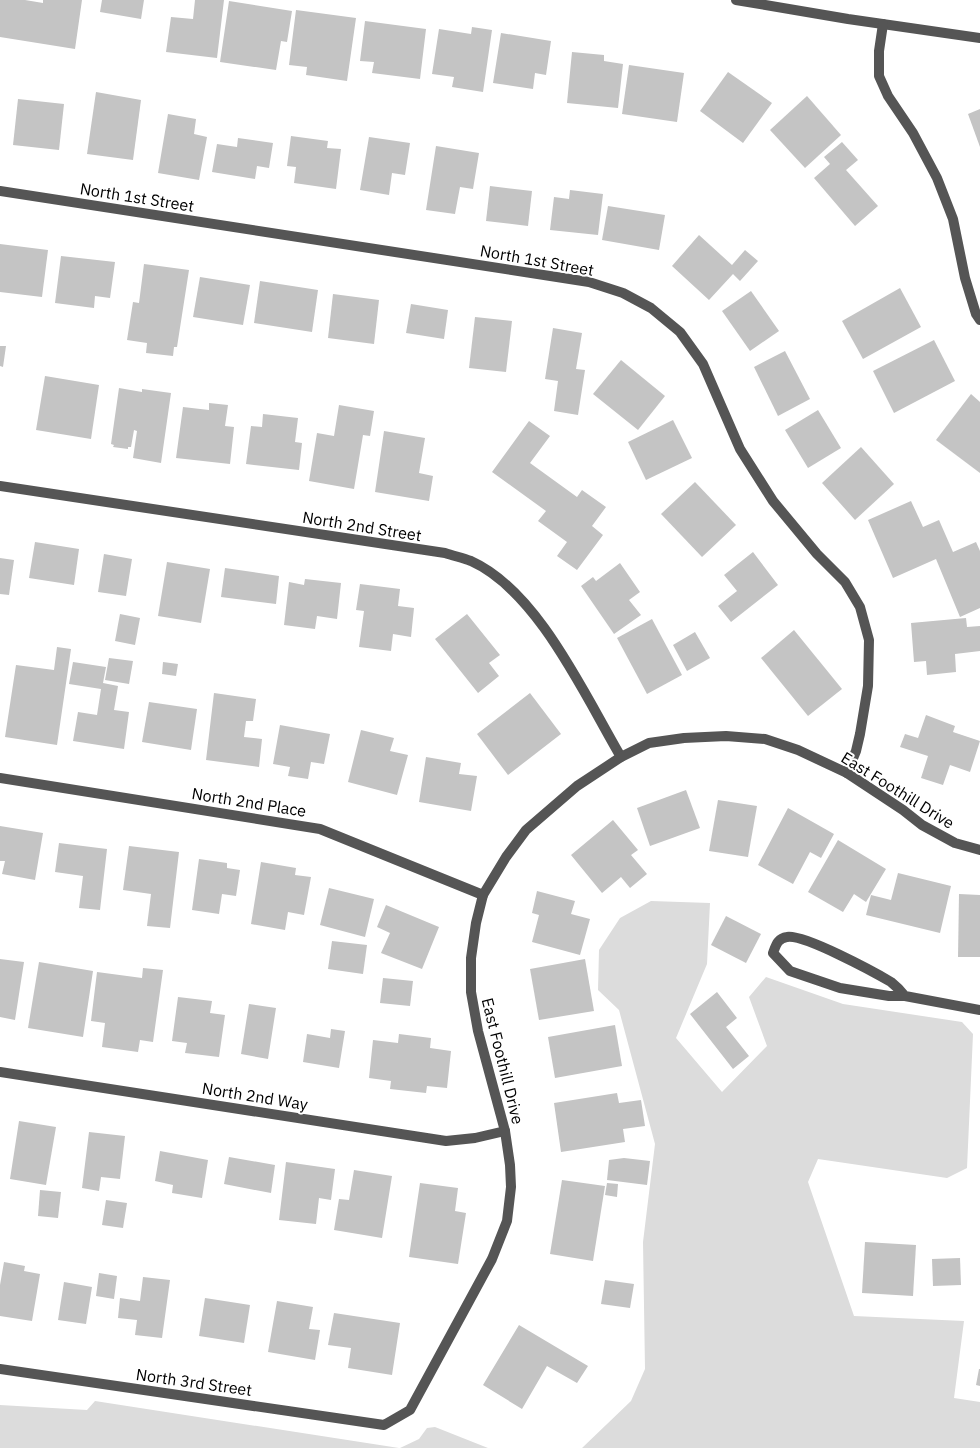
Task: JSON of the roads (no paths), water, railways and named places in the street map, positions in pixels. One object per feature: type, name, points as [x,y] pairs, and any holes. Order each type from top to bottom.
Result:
[{"type":"street","points":[[736,0],[980,38]]},
{"type":"street","points":[[883,24],[879,51],[879,76],[888,96],[913,133],[937,178],[953,218],[966,278],[976,314],[980,320]]},
{"type":"street","name":"North 1st Street","points":[[0,191],[589,282],[622,293],[652,308],[680,332],[703,364],[740,449],[773,501],[817,554],[845,582],[860,607],[869,640],[868,686],[856,751],[847,773]]},
{"type":"street","name":"North 2nd Street","points":[[0,486],[445,553],[472,561],[501,580],[540,622],[567,661],[621,757]]},
{"type":"street","name":"East Foothill Drive","points":[[384,1425],[410,1410],[492,1259],[507,1221],[510,1165],[505,1131],[478,1031],[471,992],[471,958],[476,923],[483,895],[506,857],[526,830],[577,786],[621,757],[649,744],[684,738],[726,736],[765,739],[798,750],[847,773],[903,810],[922,826],[955,843],[980,850]]},
{"type":"street","name":"North 2nd Place","points":[[0,778],[320,829],[483,895]]},
{"type":"street","points":[[905,996],[892,983],[836,954],[797,937],[786,936],[777,942],[772,953],[790,970],[840,988],[889,996],[905,996],[980,1010]]},
{"type":"street","name":"North 2nd Way","points":[[0,1072],[446,1141],[475,1138],[505,1131]]},
{"type":"street","name":"North 3rd Street","points":[[0,1369],[384,1425]]}]
